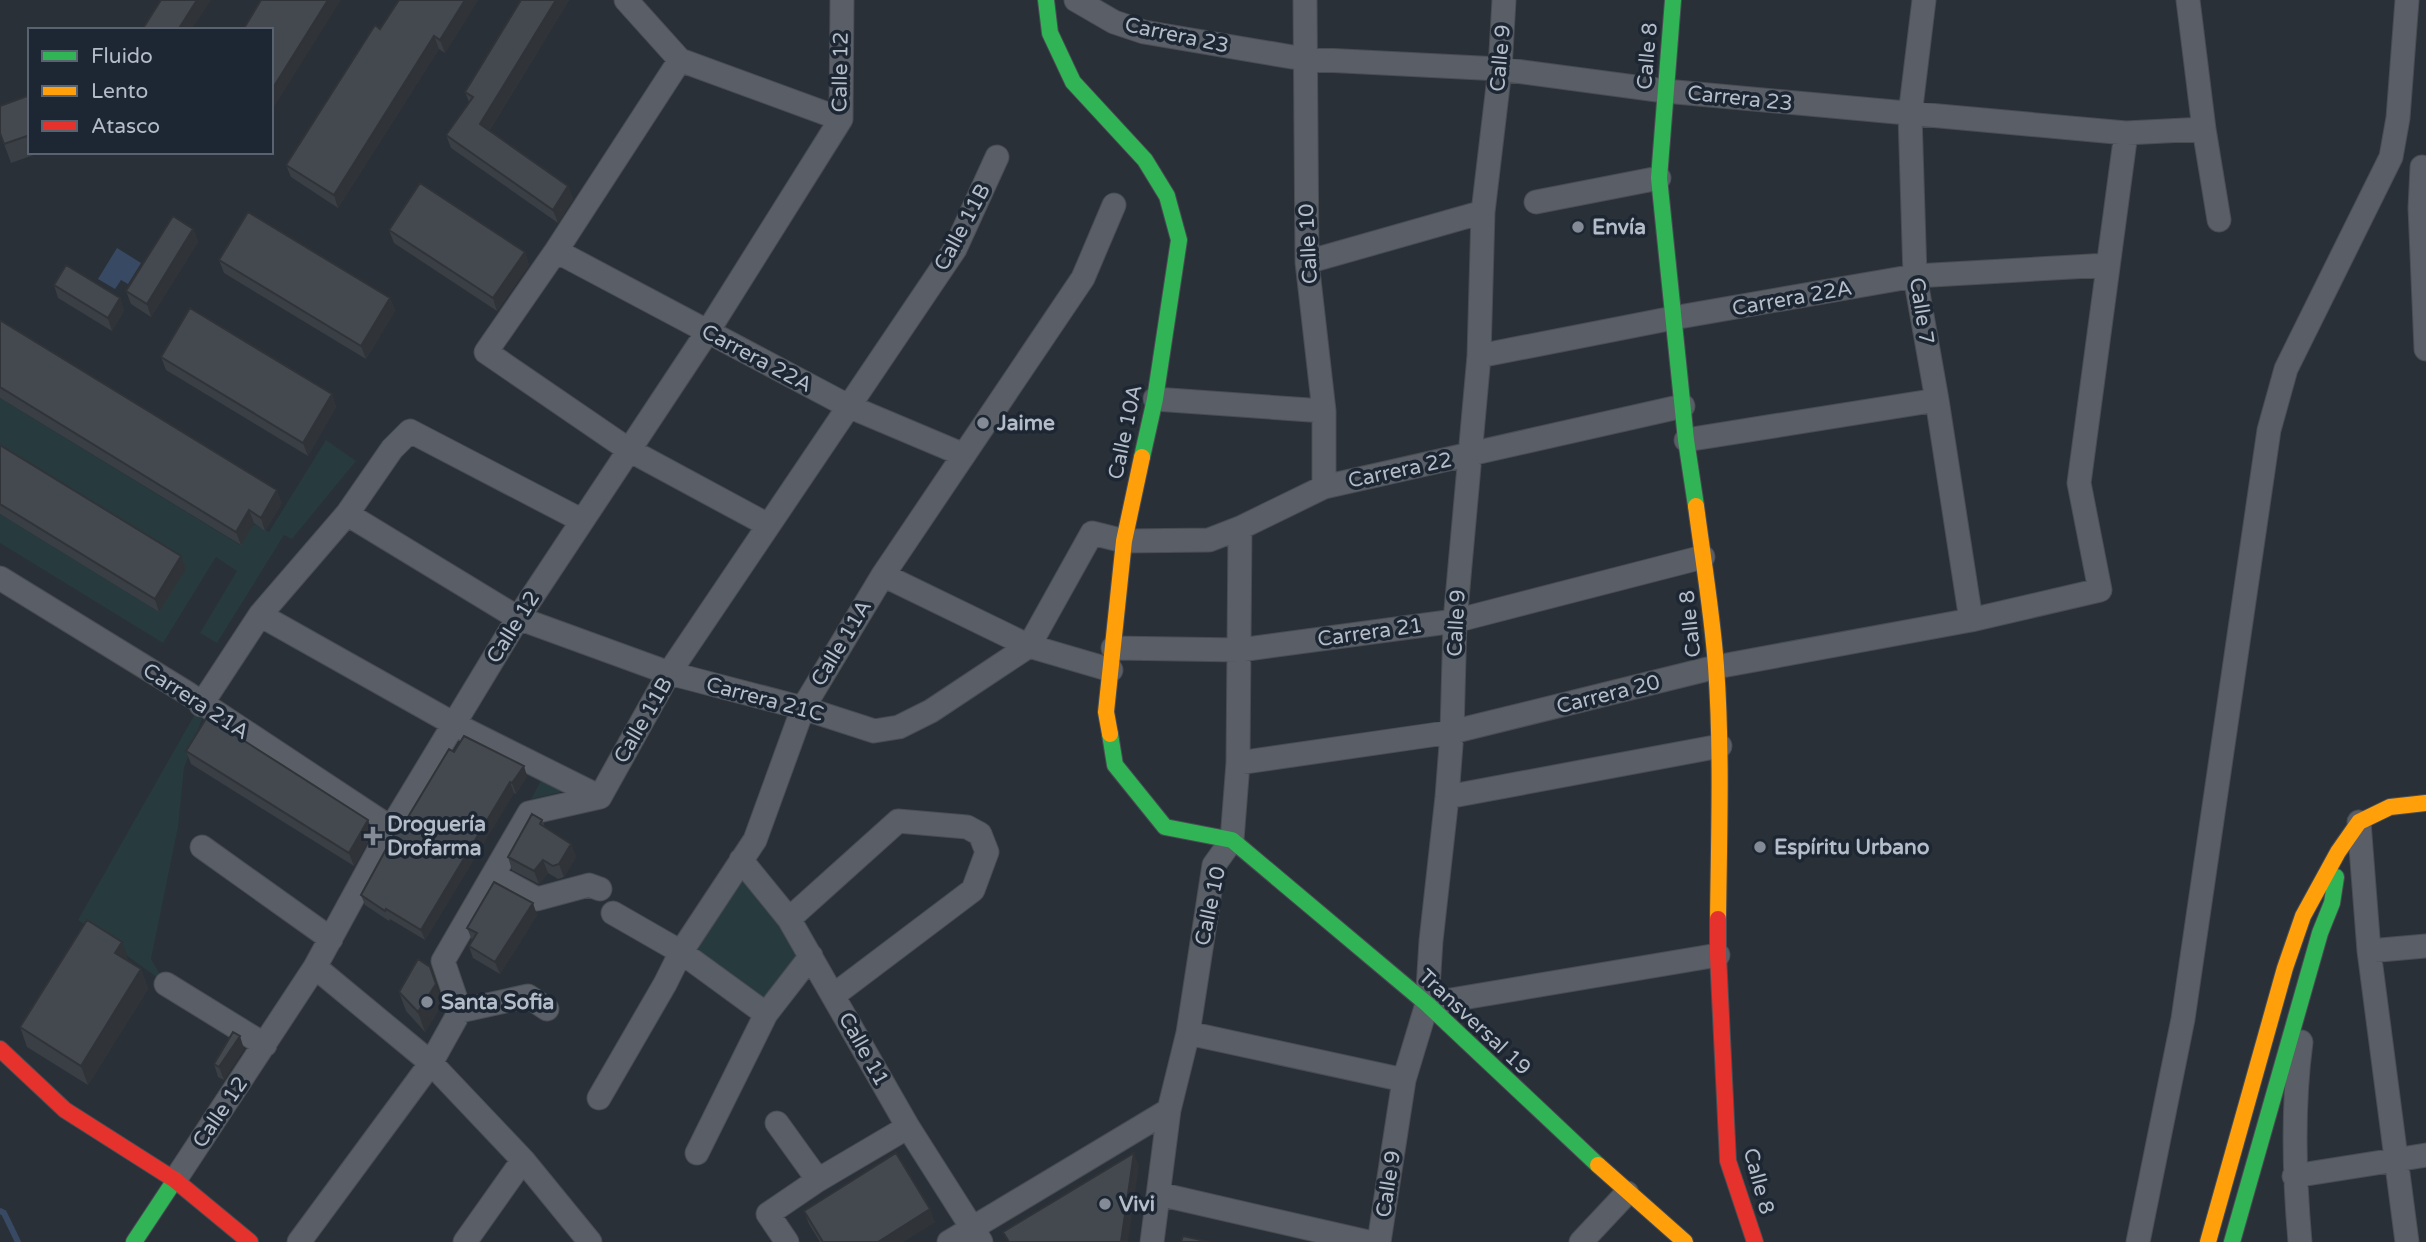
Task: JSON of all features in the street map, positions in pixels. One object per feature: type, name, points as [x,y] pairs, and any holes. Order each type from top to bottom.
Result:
[{"type":"street","points":[[626,0],[680,60],[841,119]]},
{"type":"street","name":"Calle 12","points":[[134,1242],[315,967],[391,828],[518,618],[708,331],[841,119],[842,0]]},
{"type":"street","name":"Calle 10A","points":[[1046,0],[1050,33],[1073,82],[1145,160],[1167,196],[1179,240],[1155,399],[1124,541],[1106,712],[1115,765],[1165,827],[1232,840]]},
{"type":"street","name":"Carrera 23","points":[[1076,0],[1114,22],[1144,32],[1304,59],[1500,68],[1665,91],[2126,133],[2204,129]]},
{"type":"street","name":"Calle 10","points":[[1305,0],[1307,262],[1324,411],[1324,486]]},
{"type":"street","name":"Calle 9","points":[[1379,1242],[1404,1080],[1427,1004],[1447,797],[1455,621],[1479,356],[1483,212],[1500,68],[1504,0]]},
{"type":"street","name":"Calle 8","points":[[1673,0],[1659,178],[1686,440],[1716,667],[1720,746],[1718,955],[1728,1161],[1755,1242]]},
{"type":"street","name":"Calle 7","points":[[1924,0],[1910,115],[1915,276],[1971,620]]},
{"type":"street","points":[[2188,0],[2204,129],[2219,220]]},
{"type":"street","points":[[2138,1242],[2183,1020],[2269,430],[2286,369],[2391,157],[2398,118],[2407,0]]},
{"type":"street","points":[[680,60],[556,251],[486,352],[629,450],[768,525]]},
{"type":"street","points":[[2108,265],[2126,133]]},
{"type":"street","name":"Calle 11B","points":[[600,797],[669,673],[955,249],[997,157]]},
{"type":"street","points":[[2422,167],[2420,208],[2426,349]]},
{"type":"street","points":[[1536,202],[1659,178]]},
{"type":"street","name":"Calle 11A","points":[[599,1098],[681,952],[755,840],[803,708],[883,575],[1083,278],[1114,205]]},
{"type":"street","points":[[1307,262],[1483,212]]},
{"type":"street","name":"Carrera 22A","points":[[556,251],[848,406],[964,455]]},
{"type":"street","name":"Carrera 22A","points":[[1479,356],[1674,318],[1915,276],[2108,265]]},
{"type":"street","name":"Carrera 20","points":[[1238,763],[1452,732],[1716,667],[1971,620],[2099,590],[2079,483],[2108,265]]},
{"type":"street","points":[[1155,399],[1324,411]]},
{"type":"street","points":[[1686,440],[1937,400]]},
{"type":"street","name":"Carrera 22","points":[[1124,541],[1209,540],[1240,528],[1324,486],[1683,406]]},
{"type":"street","points":[[201,705],[260,615],[347,514],[392,449],[410,431],[581,520]]},
{"type":"street","name":"Carrera 21C","points":[[347,514],[518,618],[669,673],[803,708],[874,731],[899,727],[931,711],[1029,646]]},
{"type":"street","name":"Calle 10","points":[[1152,1242],[1169,1110],[1188,1033],[1214,865],[1232,840],[1238,763],[1240,528]]},
{"type":"street","points":[[1029,646],[1091,533],[1124,541]]},
{"type":"street","name":"Carrera 21","points":[[1112,659],[1240,650],[1455,621],[1703,557]]},
{"type":"street","points":[[883,575],[1029,646],[1112,659]]},
{"type":"street","name":"Carrera 21A","points":[[0,578],[187,693],[201,705],[391,828]]},
{"type":"street","points":[[260,615],[454,724],[600,797]]},
{"type":"street","points":[[1447,797],[1720,746]]},
{"type":"street","points":[[299,1242],[431,1063],[460,1011],[443,961],[529,813],[600,797]]},
{"type":"street","points":[[2208,1242],[2285,968],[2303,916],[2338,852],[2359,822],[2390,807],[2426,803]]},
{"type":"street","points":[[789,919],[898,821],[967,827],[981,834],[987,852],[973,890],[834,995]]},
{"type":"street","points":[[2359,822],[2369,951],[2407,1242]]},
{"type":"street","name":"Transversal 19","points":[[1232,840],[1427,1004],[1628,1193],[1685,1242]]},
{"type":"street","points":[[202,847],[331,939]]},
{"type":"street","points":[[2232,1242],[2332,903],[2338,852]]},
{"type":"street","name":"Calle 11","points":[[741,860],[789,919],[908,1127],[977,1235]]},
{"type":"street","points":[[493,876],[537,899],[589,885],[600,888]]},
{"type":"street","points":[[612,913],[681,952],[766,1013]]},
{"type":"street","points":[[2369,951],[2426,946]]},
{"type":"street","points":[[1427,1004],[1718,955]]},
{"type":"street","points":[[697,1153],[766,1013],[811,956]]},
{"type":"street","points":[[2300,1242],[2294,1176],[2296,1078],[2314,959]]},
{"type":"street","points":[[315,967],[431,1063],[523,1160],[590,1242]]},
{"type":"street","points":[[166,984],[265,1045]]},
{"type":"street","points":[[460,1011],[527,996],[547,1009]]},
{"type":"street","points":[[1188,1033],[1404,1080]]},
{"type":"street","points":[[0,1049],[65,1110],[175,1180],[250,1242]]},
{"type":"street","points":[[949,1242],[977,1235],[1169,1110]]},
{"type":"street","points":[[777,1123],[818,1180]]},
{"type":"street","points":[[787,1242],[768,1214],[818,1180],[908,1127]]},
{"type":"street","points":[[2294,1176],[2426,1155]]},
{"type":"street","points":[[465,1242],[523,1160]]},
{"type":"street","points":[[1581,1242],[1628,1193]]},
{"type":"street","points":[[1159,1194],[1368,1242]]},
{"type":"green space","points":[[0,398],[240,545],[254,524],[269,532],[326,440],[356,461],[292,539],[284,535],[217,643],[200,633],[237,571],[216,557],[163,643],[0,543],[0,514],[159,612],[0,455]]},
{"type":"green space","points":[[195,714],[202,719],[184,768],[178,827],[151,959],[166,984],[78,920]]},
{"type":"green space","points":[[543,777],[569,790],[531,799]]},
{"type":"green space","points":[[741,860],[811,956],[766,1014],[681,952]]},
{"type":"water","points":[[117,248],[141,263],[128,284],[121,280],[115,289],[98,279]]},
{"type":"building","points":[[161,0],[197,0],[179,28],[143,28]]},
{"type":"building","points":[[261,0],[328,0],[273,88],[273,28],[244,28]]},
{"type":"building","points":[[399,0],[465,0],[440,40],[434,36],[334,195],[286,165],[375,25],[380,29]]},
{"type":"building","points":[[521,0],[556,0],[480,124],[568,186],[553,210],[446,135],[473,97],[465,92]]},
{"type":"building","points":[[28,96],[28,136],[4,144],[0,133],[0,106]]},
{"type":"building","points":[[420,183],[525,252],[493,298],[389,230]]},
{"type":"building","points":[[248,212],[390,298],[361,346],[219,260]]},
{"type":"building","points":[[173,216],[193,229],[147,304],[126,291]]},
{"type":"building","points":[[66,265],[120,298],[108,318],[54,285]]},
{"type":"building","points":[[190,308],[332,394],[303,443],[161,357]]},
{"type":"building","points":[[0,320],[277,490],[261,518],[249,510],[236,532],[0,387]]},
{"type":"building","points":[[0,445],[181,556],[155,599],[0,504]]},
{"type":"building","points":[[207,717],[368,820],[349,853],[186,751]]},
{"type":"building","points":[[464,736],[524,766],[512,783],[510,782],[421,930],[361,895],[397,829],[402,827],[449,749],[454,752]]},
{"type":"building","points":[[532,814],[542,820],[540,824],[571,844],[559,864],[553,866],[543,860],[534,871],[508,857]]},
{"type":"building","points":[[494,882],[533,903],[495,962],[469,946],[477,933],[467,928]]},
{"type":"building","points":[[87,920],[122,942],[115,953],[141,969],[81,1066],[20,1027]]},
{"type":"building","points":[[418,959],[430,967],[436,984],[418,1012],[399,992]]},
{"type":"building","points":[[233,1032],[240,1036],[219,1067],[214,1064]]},
{"type":"building","points":[[896,1153],[930,1209],[878,1242],[823,1242],[804,1211]]},
{"type":"building","name":"Vivi","points":[[1134,1153],[1121,1242],[1009,1242],[1003,1232]]},
{"type":"building","points":[[1183,1236],[1210,1242],[1181,1242]]},
{"type":"waterway","points":[[0,1211],[4,1213],[18,1242]]},
{"type":"traffic: fast","points":[[1046,0],[1050,33],[1073,82],[1145,160],[1167,196],[1179,240],[1155,399],[1142,457]]},
{"type":"traffic: fast","points":[[1673,0],[1659,178],[1686,440],[1696,506]]},
{"type":"traffic: fast","points":[[1110,734],[1115,765],[1165,827],[1232,840],[1427,1004],[1598,1165]]},
{"type":"traffic: fast","points":[[2232,1242],[2320,933],[2332,903],[2336,877]]},
{"type":"traffic: fast","points":[[134,1242],[175,1180]]},
{"type":"traffic: slow","points":[[1110,734],[1106,712],[1124,541],[1142,457]]},
{"type":"traffic: slow","points":[[1696,506],[1712,626],[1718,698],[1718,919]]},
{"type":"traffic: slow","points":[[2208,1242],[2285,968],[2303,916],[2338,852],[2359,822],[2390,807],[2426,803]]},
{"type":"traffic: slow","points":[[1598,1165],[1685,1242]]},
{"type":"traffic: jam","points":[[1718,919],[1728,1161],[1755,1242]]},
{"type":"traffic: jam","points":[[0,1049],[65,1110],[175,1180],[250,1242]]},
{"type":"place","name":"Envía","points":[[1578,227]]},
{"type":"place","name":"Jaime","points":[[983,423]]},
{"type":"place","name":"Droguería Drofarma","points":[[373,836]]},
{"type":"place","name":"Espíritu Urbano","points":[[1760,847]]},
{"type":"place","name":"Santa Sofia","points":[[427,1002]]},
{"type":"place","name":"Vivi","points":[[1105,1204]]}]
